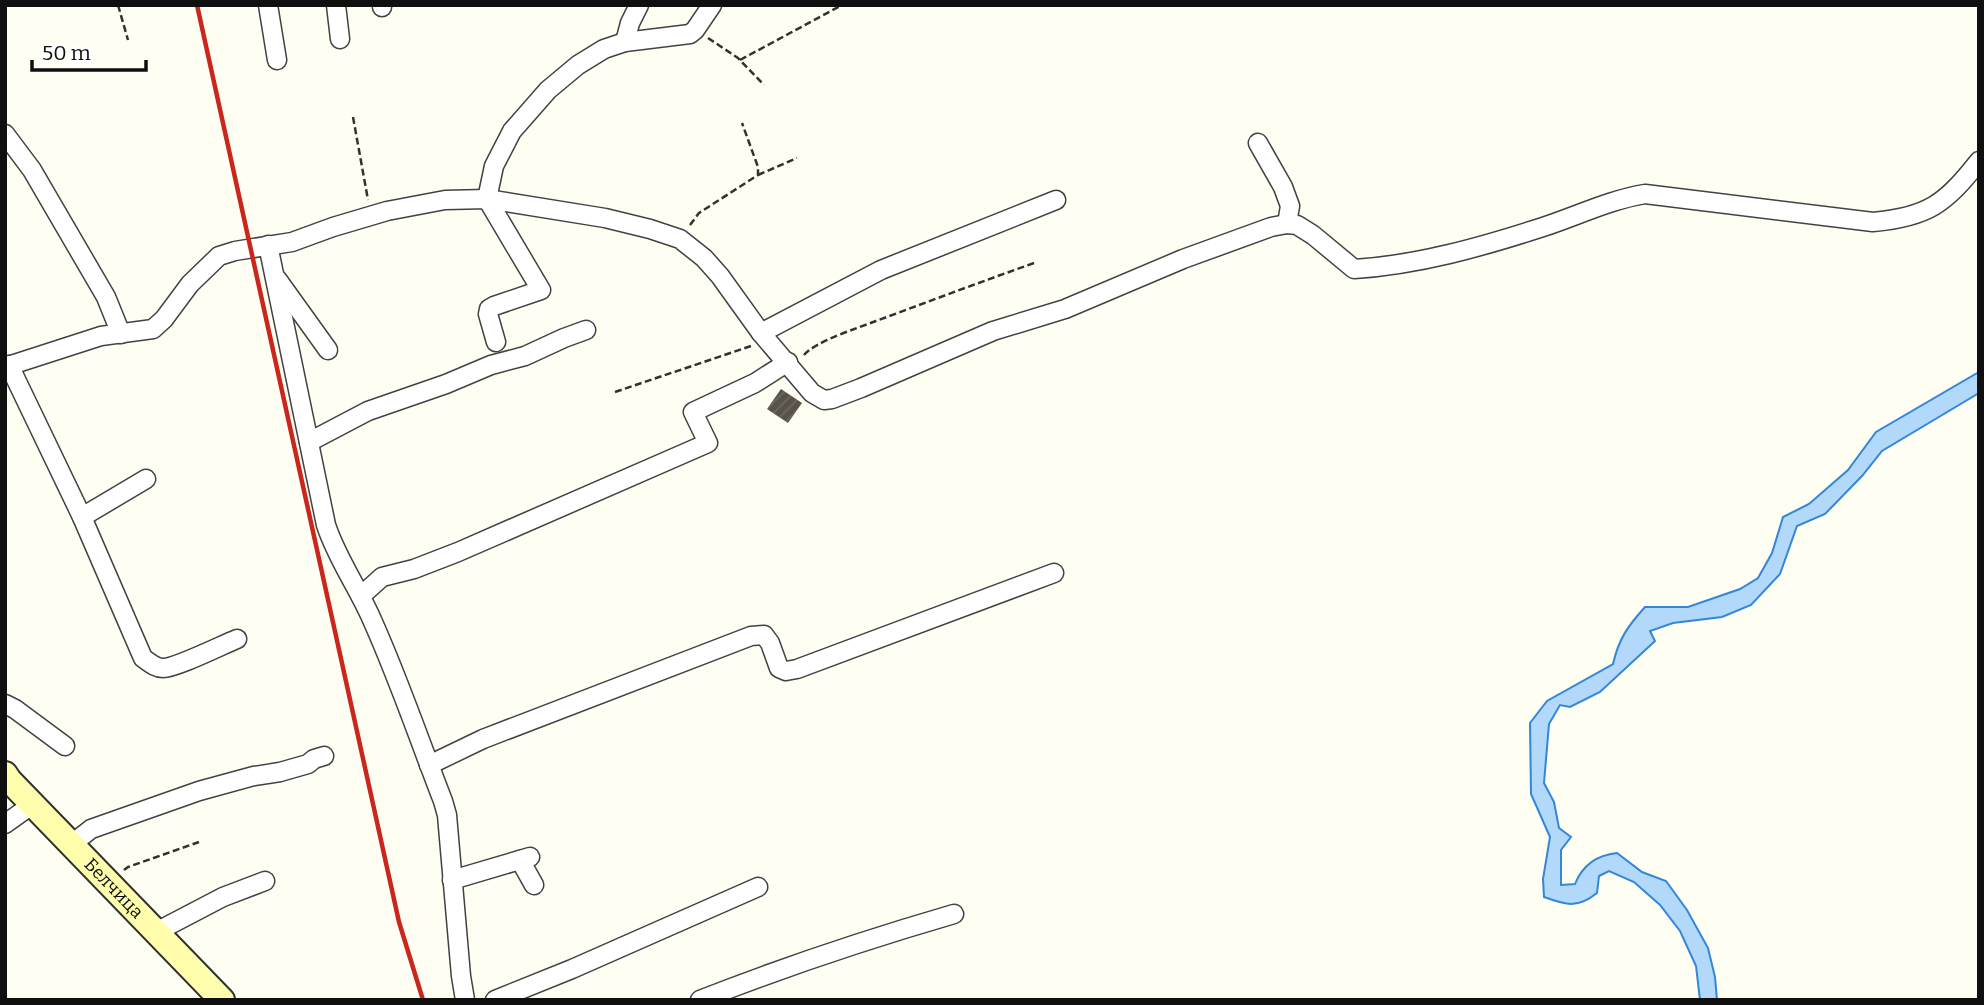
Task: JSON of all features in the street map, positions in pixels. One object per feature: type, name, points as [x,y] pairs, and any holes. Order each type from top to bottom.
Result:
[{"type":"main road","name":"Белчица","points":[[5,774],[222,1000]]},
{"type":"street","points":[[268,5],[277,60]]},
{"type":"street","points":[[336,5],[340,39]]},
{"type":"street","points":[[625,41],[639,5]]},
{"type":"street","points":[[496,342],[489,309],[541,290],[487,198],[494,166],[512,131],[548,90],[578,65],[604,49],[625,41],[690,34],[712,5]]},
{"type":"street","points":[[5,134],[33,170],[106,297],[121,334]]},
{"type":"street","points":[[1258,143],[1283,187],[1290,206],[1287,224]]},
{"type":"street","points":[[237,639],[163,668],[152,665],[143,658],[82,517],[7,366],[101,336],[153,329],[190,284],[219,256],[235,251],[292,242],[371,216],[445,200],[487,198],[605,218],[650,229],[680,239],[704,258],[764,337],[812,393],[824,400],[993,331],[1065,309],[1183,258],[1252,233],[1287,224],[1297,225],[1313,235],[1353,269],[1370,268],[1458,252],[1609,202],[1645,194],[1873,222],[1896,220],[1918,214],[1937,204],[1958,188],[1979,162]]},
{"type":"street","points":[[764,337],[881,270],[1056,200]]},
{"type":"street","points":[[268,245],[331,540],[362,595],[447,815],[465,1000]]},
{"type":"street","points":[[273,273],[328,351]]},
{"type":"street","points":[[309,442],[368,411],[491,365],[525,356],[586,330]]},
{"type":"street","points":[[362,595],[382,577],[414,569],[458,552],[708,443],[693,411],[790,365]]},
{"type":"street","points":[[82,517],[146,479]]},
{"type":"street","points":[[429,765],[483,740],[751,636],[764,635],[770,643],[779,668],[786,671],[797,669],[1054,573]]},
{"type":"street","points":[[5,704],[65,746]]},
{"type":"street","points":[[72,844],[91,829],[115,820],[199,791],[280,772],[324,756]]},
{"type":"street","points":[[7,821],[33,804]]},
{"type":"street","points":[[452,880],[525,858],[534,885]]},
{"type":"street","points":[[156,932],[223,897],[265,881]]},
{"type":"street","points":[[495,1000],[758,887]]},
{"type":"street","points":[[700,1000],[867,939],[954,914]]},
{"type":"path","points":[[118,5],[128,40]]},
{"type":"path","points":[[740,60],[842,5]]},
{"type":"path","points":[[695,30],[740,60],[764,85]]},
{"type":"path","points":[[354,117],[371,216]]},
{"type":"path","points":[[742,123],[758,167],[758,175]]},
{"type":"path","points":[[680,239],[698,213],[758,175],[797,158]]},
{"type":"path","points":[[790,365],[809,349],[846,332],[1037,262]]},
{"type":"path","points":[[615,393],[764,337]]},
{"type":"path","points":[[109,883],[128,867],[199,842]]},
{"type":"water","points":[[1979,372],[1979,393],[1882,451],[1825,514],[1797,526],[1780,574],[1751,605],[1722,617],[1673,623],[1650,631],[1655,641],[1600,692],[1570,707],[1560,705],[1549,724],[1544,783],[1554,802],[1559,828],[1571,837],[1561,850],[1561,885],[1575,884],[1582,871],[1592,862],[1617,853],[1642,872],[1666,881],[1687,910],[1708,948],[1717,1000],[1700,1000],[1696,966],[1680,931],[1660,905],[1634,882],[1609,871],[1599,876],[1597,893],[1583,902],[1571,904],[1544,897],[1543,879],[1550,837],[1531,794],[1530,723],[1547,701],[1613,664],[1625,633],[1645,607],[1688,607],[1740,589],[1758,578],[1772,553],[1783,517],[1809,504],[1848,470],[1876,432]]},
{"type":"building","points":[[781,389],[802,403],[788,423],[767,409]]},
{"type":"railway","points":[[197,5],[399,922],[423,1000]]}]
